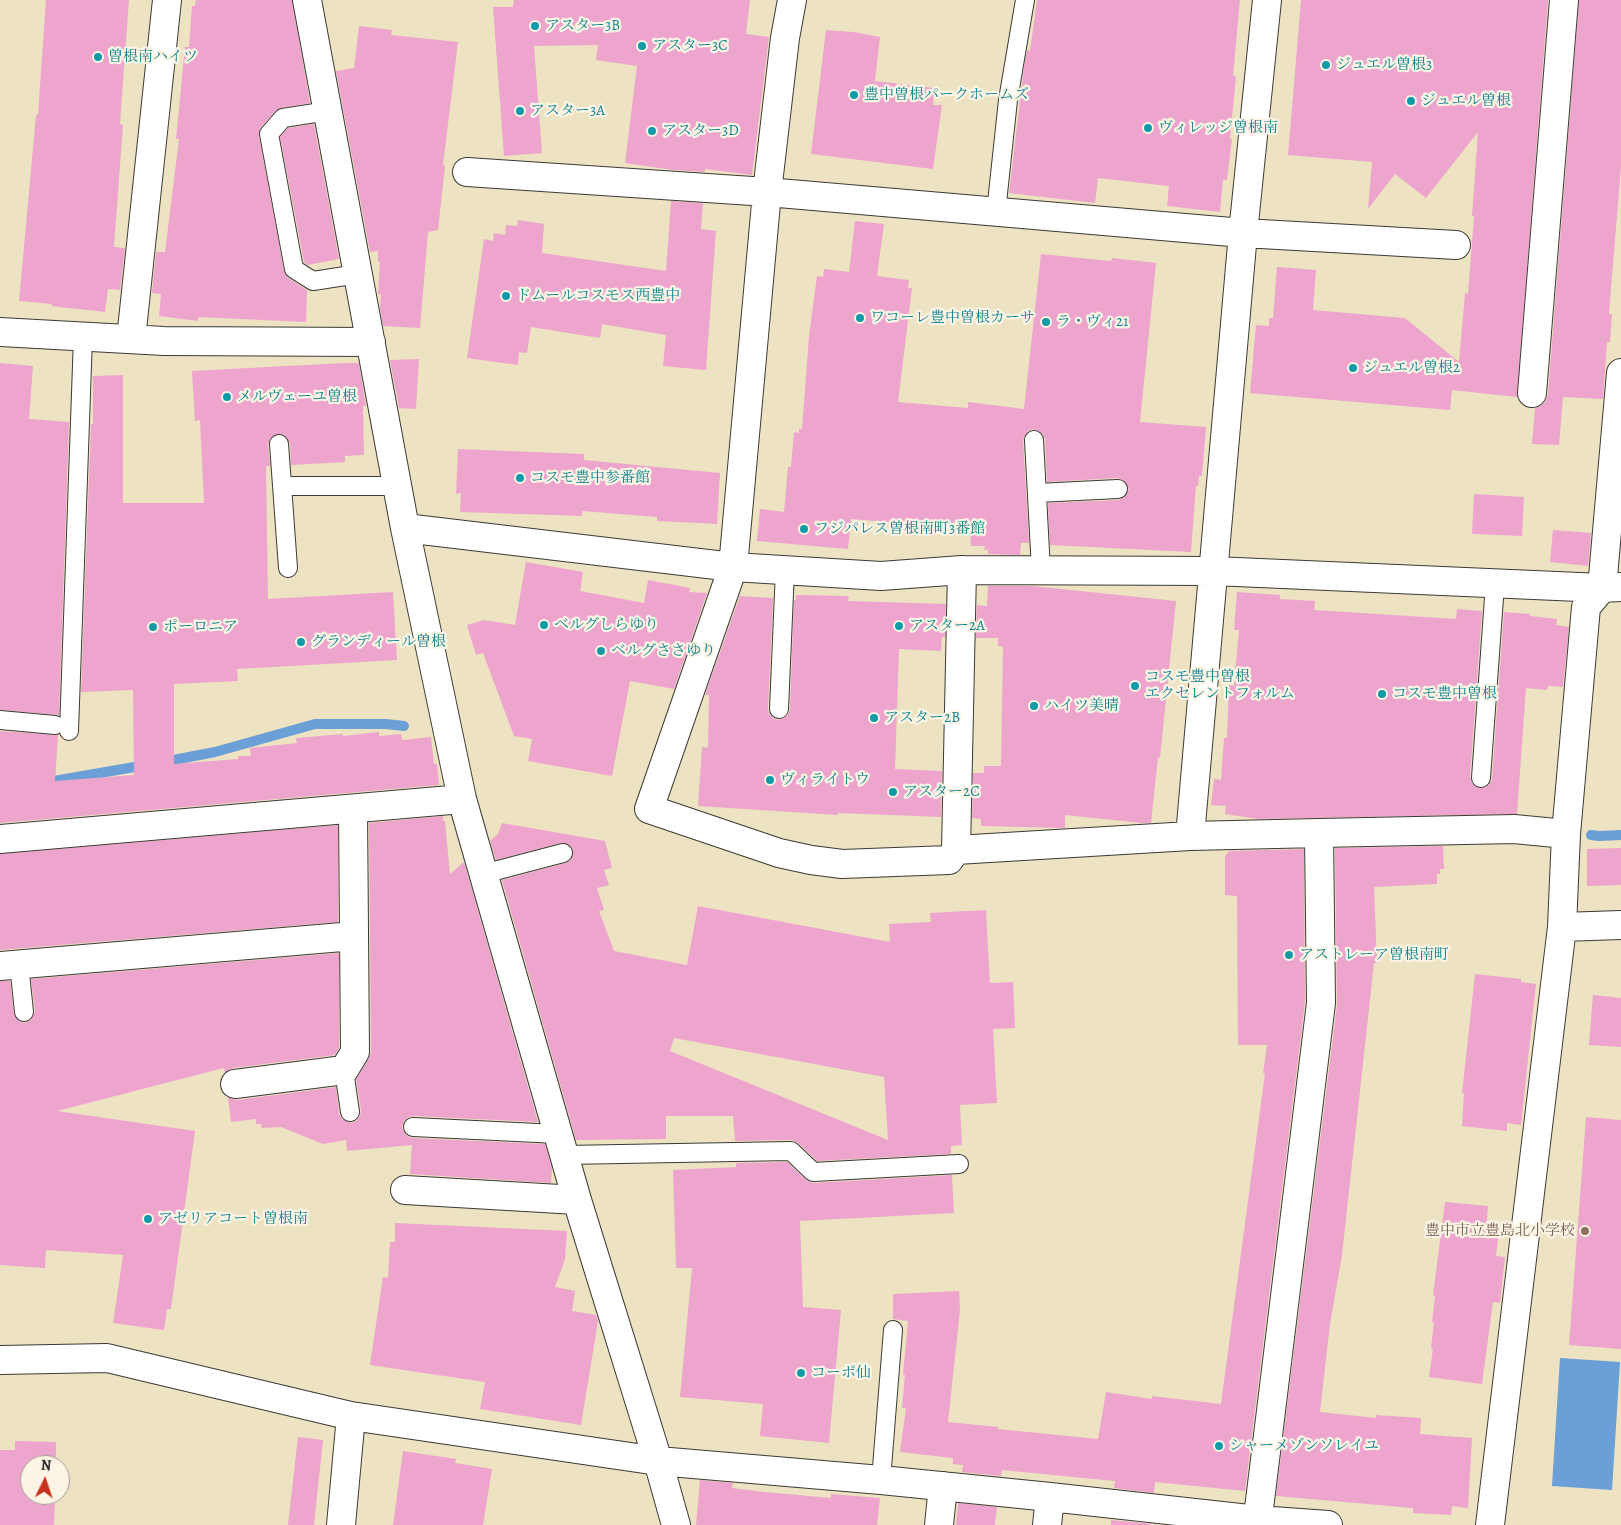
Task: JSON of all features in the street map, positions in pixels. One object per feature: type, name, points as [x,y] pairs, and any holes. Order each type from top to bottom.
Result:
[{"type":"street","points":[[131,339],[167,0]]},
{"type":"street","points":[[307,0],[405,528],[462,799],[577,1200],[676,1525]]},
{"type":"street","points":[[792,0],[785,38],[766,192],[733,567],[649,809],[779,853],[811,860],[842,864],[949,860],[956,850],[962,570]]},
{"type":"street","points":[[1190,836],[1243,233],[1266,0]]},
{"type":"street","points":[[1532,393],[1564,0]]},
{"type":"street","points":[[467,172],[766,192],[1243,233],[1456,245]]},
{"type":"street","points":[[0,332],[164,341],[370,342]]},
{"type":"street","points":[[1611,588],[1621,373]]},
{"type":"street","points":[[405,528],[733,567],[881,576],[962,570],[1214,571],[1611,588]]},
{"type":"street","points":[[1490,1525],[1562,927],[1566,834],[1586,607],[1611,588]]},
{"type":"street","points":[[0,839],[462,799]]},
{"type":"street","points":[[235,1084],[344,1070],[355,1052],[353,809]]},
{"type":"street","points":[[956,850],[1190,836],[1514,829],[1566,834]]},
{"type":"street","points":[[1257,1522],[1320,1003],[1319,833]]},
{"type":"street","points":[[1562,927],[1621,924]]},
{"type":"street","points":[[10,965],[354,936]]},
{"type":"street","points":[[406,1190],[577,1200]]},
{"type":"street","points":[[0,1360],[107,1358],[351,1416],[658,1461],[1050,1497],[1175,1518],[1328,1525]]},
{"type":"street","points":[[341,1525],[351,1416]]},
{"type":"street","points":[[939,1525],[943,1486]]},
{"type":"street","points":[[1047,1525],[1050,1497]]},
{"type":"lane","points":[[996,212],[1008,100],[1025,0]]},
{"type":"lane","points":[[328,111],[283,118],[269,134],[294,269],[313,281],[358,274]]},
{"type":"lane","points":[[0,720],[62,728],[83,337]]},
{"type":"lane","points":[[1034,440],[1041,570]]},
{"type":"lane","points":[[280,444],[288,568]]},
{"type":"lane","points":[[282,486],[397,486]]},
{"type":"lane","points":[[1037,493],[1118,489]]},
{"type":"lane","points":[[779,709],[785,570]]},
{"type":"lane","points":[[1481,778],[1495,584]]},
{"type":"lane","points":[[483,874],[563,853]]},
{"type":"lane","points":[[10,965],[24,1012]]},
{"type":"lane","points":[[344,1070],[350,1112]]},
{"type":"lane","points":[[413,1127],[561,1144],[791,1151],[813,1172],[959,1164]]},
{"type":"lane","points":[[881,1480],[893,1330]]},
{"type":"water","points":[[1560,1358],[1620,1362],[1612,1490],[1552,1486]]},
{"type":"building","points":[[46,0],[129,0],[120,124],[123,125],[114,247],[125,248],[120,290],[108,289],[105,312],[19,301],[36,115],[38,115]]},
{"type":"building","points":[[196,0],[292,0],[310,103],[281,108],[276,111],[261,127],[259,136],[284,271],[288,278],[307,290],[306,322],[198,317],[198,321],[159,316],[161,294],[152,293],[156,252],[165,252],[179,139],[176,139],[185,47],[189,47],[192,6],[195,6]]},
{"type":"building","points":[[514,0],[750,0],[746,34],[769,37],[752,175],[705,169],[705,172],[673,170],[625,163],[637,66],[596,60],[598,45],[534,46],[542,153],[504,156],[493,7],[513,7]]},
{"type":"building","points":[[1037,0],[1240,0],[1233,76],[1236,76],[1230,139],[1232,139],[1227,180],[1223,180],[1220,212],[1167,206],[1169,186],[1098,178],[1095,203],[1009,193],[1024,67],[1027,50],[1030,51]]},
{"type":"building","points":[[1301,0],[1548,0],[1517,397],[1452,390],[1450,410],[1250,393],[1256,325],[1269,326],[1269,318],[1273,318],[1277,267],[1316,270],[1313,310],[1405,318],[1459,362],[1465,293],[1468,294],[1478,132],[1426,198],[1395,174],[1368,209],[1372,162],[1288,155]]},
{"type":"building","points":[[1579,0],[1621,0],[1621,166],[1609,314],[1612,314],[1610,342],[1607,342],[1603,399],[1563,397],[1559,445],[1532,444],[1535,408],[1545,402],[1548,394]]},
{"type":"building","points":[[359,26],[392,30],[391,35],[458,42],[443,165],[445,166],[438,230],[428,232],[420,328],[383,326],[380,308],[381,294],[378,294],[380,262],[378,262],[378,251],[370,252],[336,71],[354,68]]},
{"type":"building","name":"豊中曽根パークホームズ","points":[[826,30],[880,37],[875,81],[934,88],[933,105],[942,105],[933,169],[811,154]]},
{"type":"building","points":[[314,124],[339,259],[308,265],[304,262],[280,137],[288,128]]},
{"type":"building","points":[[671,201],[703,203],[701,229],[716,231],[706,370],[663,366],[666,335],[602,324],[600,338],[531,327],[527,353],[519,352],[518,365],[467,358],[484,239],[493,241],[494,233],[505,235],[506,225],[517,226],[518,220],[544,224],[542,253],[666,271]]},
{"type":"building","points":[[855,221],[884,224],[877,276],[909,280],[908,288],[912,288],[898,402],[968,408],[968,402],[1024,409],[1041,254],[1111,261],[1112,258],[1156,263],[1140,422],[1206,427],[1202,476],[1199,476],[1198,486],[1196,486],[1191,552],[1050,545],[1048,503],[1119,500],[1127,494],[1129,488],[1123,480],[1117,478],[1047,482],[1045,439],[1043,434],[1034,429],[1028,431],[1023,440],[1029,543],[1021,543],[1020,555],[988,554],[988,549],[984,550],[985,546],[971,546],[970,529],[851,519],[848,549],[757,541],[760,509],[784,512],[788,467],[791,467],[794,432],[799,433],[799,429],[802,429],[809,336],[817,276],[823,277],[824,269],[849,272]]},
{"type":"building","points":[[419,359],[416,409],[399,408],[390,360]]},
{"type":"building","points":[[0,363],[33,366],[29,419],[69,422],[59,715],[0,710]]},
{"type":"building","points":[[359,363],[366,406],[363,405],[364,455],[345,456],[345,462],[291,465],[290,443],[287,438],[283,434],[278,434],[270,439],[268,445],[270,466],[266,466],[268,599],[393,592],[397,660],[237,669],[238,681],[174,684],[174,764],[238,759],[238,756],[251,756],[250,748],[297,743],[296,738],[379,732],[379,736],[401,734],[402,740],[431,737],[439,785],[0,823],[0,731],[58,735],[55,781],[134,775],[133,690],[81,692],[91,424],[93,424],[93,376],[123,375],[123,503],[204,503],[200,420],[195,421],[192,371]]},
{"type":"building","points":[[458,449],[584,454],[584,460],[720,473],[717,524],[657,521],[657,517],[582,511],[582,516],[460,512],[461,493],[456,494]]},
{"type":"building","points":[[1474,494],[1524,497],[1522,536],[1472,534]]},
{"type":"building","points":[[1553,530],[1591,533],[1588,566],[1550,562]]},
{"type":"building","points":[[526,562],[583,572],[580,591],[644,603],[648,580],[690,588],[689,592],[707,593],[674,689],[630,681],[612,776],[528,761],[532,739],[514,736],[483,653],[476,655],[467,625],[484,620],[515,625]]},
{"type":"building","points":[[988,586],[1032,586],[1176,601],[1160,758],[1158,757],[1151,823],[1065,815],[1065,828],[981,826],[981,819],[972,818],[973,773],[984,773],[984,766],[1001,766],[1003,647],[998,646],[998,638],[976,638],[977,605],[987,606]]},
{"type":"building","points":[[1237,592],[1280,595],[1280,599],[1315,601],[1314,610],[1456,619],[1457,609],[1482,611],[1470,777],[1472,783],[1480,788],[1490,784],[1492,779],[1504,612],[1557,619],[1556,625],[1569,627],[1563,687],[1548,686],[1547,690],[1526,688],[1517,814],[1258,819],[1225,814],[1226,806],[1211,805],[1214,779],[1221,780],[1224,738],[1227,738],[1229,685],[1234,686],[1239,630],[1234,630]]},
{"type":"building","points":[[796,595],[849,596],[848,601],[946,604],[945,637],[942,637],[941,651],[899,649],[895,769],[942,771],[941,817],[838,813],[838,815],[698,806],[702,747],[708,748],[709,695],[705,695],[740,596],[773,598],[768,709],[773,718],[779,720],[788,715],[790,709],[794,600],[796,600]]},
{"type":"building","points":[[443,816],[450,874],[464,862],[538,1122],[414,1116],[404,1121],[403,1131],[412,1138],[545,1144],[552,1168],[551,1183],[410,1174],[412,1145],[347,1151],[346,1140],[323,1144],[281,1127],[262,1128],[261,1124],[256,1124],[256,1119],[231,1122],[228,1097],[237,1100],[336,1087],[339,1114],[342,1119],[351,1123],[360,1116],[361,1110],[356,1079],[371,1052],[369,823]]},
{"type":"building","points":[[502,823],[605,841],[612,868],[604,870],[609,885],[597,888],[604,910],[599,911],[614,951],[687,965],[698,906],[890,942],[889,924],[931,922],[930,913],[986,910],[990,983],[1013,982],[1015,1028],[993,1029],[997,1103],[960,1105],[962,1145],[951,1146],[951,1154],[817,1161],[798,1143],[792,1140],[735,1141],[733,1116],[666,1116],[666,1139],[576,1140],[502,880],[566,863],[571,860],[573,851],[570,845],[561,843],[496,860],[490,841],[498,834]],"holes":[[[674,1038],[884,1077],[888,1140],[670,1051]]]},
{"type":"building","points":[[338,825],[338,922],[0,950],[0,854]]},
{"type":"building","points":[[1443,846],[1444,869],[1440,869],[1440,874],[1437,874],[1437,884],[1374,887],[1377,963],[1374,963],[1342,1255],[1330,1324],[1320,1412],[1376,1418],[1376,1415],[1421,1418],[1420,1434],[1472,1438],[1468,1508],[1452,1506],[1451,1515],[1413,1513],[1413,1508],[1276,1496],[1337,1005],[1335,848]]},
{"type":"building","points":[[1621,848],[1621,885],[1587,886],[1587,849]]},
{"type":"building","points":[[1304,849],[1305,1002],[1245,1491],[1155,1482],[1154,1493],[1114,1488],[1115,1481],[1002,1470],[1001,1476],[962,1472],[963,1465],[953,1464],[953,1458],[900,1452],[906,1408],[902,1408],[908,1321],[893,1319],[893,1294],[959,1291],[960,1310],[948,1422],[1098,1439],[1106,1392],[1152,1399],[1152,1396],[1221,1404],[1265,1073],[1263,1073],[1267,1045],[1238,1045],[1237,896],[1225,895],[1225,856],[1229,851]]},
{"type":"building","points":[[339,953],[339,1048],[335,1055],[233,1068],[225,1073],[224,1068],[57,1111],[195,1131],[171,1309],[167,1309],[164,1330],[113,1323],[123,1255],[46,1250],[45,1268],[0,1265],[0,981],[10,981],[14,1014],[19,1021],[25,1023],[31,1020],[35,1011],[31,979]]},
{"type":"building","points":[[1475,974],[1521,979],[1521,982],[1536,984],[1521,1125],[1507,1123],[1507,1131],[1462,1126],[1464,1093],[1462,1093]]},
{"type":"building","points":[[1593,995],[1621,998],[1621,1047],[1589,1045]]},
{"type":"building","points":[[1586,1117],[1621,1120],[1621,1349],[1569,1345]]},
{"type":"building","points":[[787,1162],[806,1180],[813,1183],[952,1175],[954,1213],[800,1221],[803,1307],[841,1310],[829,1443],[760,1436],[763,1404],[680,1397],[692,1268],[676,1268],[673,1170],[736,1167],[736,1163]]},
{"type":"building","points":[[1445,1202],[1488,1206],[1486,1231],[1499,1232],[1496,1256],[1505,1257],[1500,1303],[1493,1302],[1482,1384],[1429,1377],[1433,1349],[1431,1348],[1435,1296],[1433,1295]]},
{"type":"building","points":[[395,1223],[567,1231],[565,1259],[555,1287],[575,1291],[572,1311],[596,1315],[598,1321],[581,1425],[480,1409],[485,1382],[370,1365],[383,1277],[388,1278],[390,1242],[395,1242]]},
{"type":"building","points":[[298,1437],[323,1440],[314,1525],[288,1525]]},
{"type":"building","points":[[15,1441],[56,1442],[56,1455],[20,1455],[20,1505],[55,1505],[54,1525],[0,1525],[0,1450],[15,1450]]},
{"type":"building","points":[[403,1451],[456,1459],[455,1463],[492,1469],[483,1525],[393,1525]]},
{"type":"building","points":[[700,1480],[733,1483],[732,1488],[765,1492],[831,1498],[831,1494],[880,1498],[877,1525],[696,1525]]},
{"type":"building","points":[[958,1503],[997,1507],[995,1525],[956,1525]]},
{"type":"building","points":[[1111,1520],[1152,1524],[1111,1525]]},
{"type":"waterway","points":[[163,762],[215,752],[315,724],[386,724],[404,726]]},
{"type":"waterway","points":[[45,787],[48,782],[146,765]]},
{"type":"waterway","points":[[1591,835],[1621,835]]},
{"type":"place","name":"アスター3B","points":[[535,26]]},
{"type":"place","name":"アスター3C","points":[[642,46]]},
{"type":"place","name":"曽根南ハイツ","points":[[98,57]]},
{"type":"place","name":"ジュエル曽根3","points":[[1326,65]]},
{"type":"place","name":"豊中曽根パークホームズ","points":[[854,95]]},
{"type":"place","name":"ジュエル曽根","points":[[1411,101]]},
{"type":"place","name":"アスター3A","points":[[520,111]]},
{"type":"place","name":"ヴィレッジ曽根南","points":[[1148,128]]},
{"type":"place","name":"アスター3D","points":[[652,131]]},
{"type":"place","name":"ドムールコスモス西豊中","points":[[506,296]]},
{"type":"place","name":"ワコーレ豊中曽根カーサ","points":[[860,318]]},
{"type":"place","name":"ラ・ヴィ21","points":[[1046,322]]},
{"type":"place","name":"ジュエル曽根2","points":[[1353,368]]},
{"type":"place","name":"メルヴェーユ曽根","points":[[227,397]]},
{"type":"place","name":"コスモ豊中参番館","points":[[520,478]]},
{"type":"place","name":"フジパレス曽根南町3番館","points":[[804,529]]},
{"type":"place","name":"ベルグしらゆり","points":[[544,625]]},
{"type":"place","name":"アスター2A","points":[[899,626]]},
{"type":"place","name":"ポーロニア","points":[[153,627]]},
{"type":"place","name":"グランディール曽根","points":[[301,642]]},
{"type":"place","name":"ベルグささゆり","points":[[601,651]]},
{"type":"place","name":"コスモ豊中曽根 エクセレントフォルム","points":[[1135,686]]},
{"type":"place","name":"コスモ豊中曽根","points":[[1382,694]]},
{"type":"place","name":"ハイツ美晴","points":[[1034,706]]},
{"type":"place","name":"アスター2B","points":[[874,718]]},
{"type":"place","name":"ヴィライトウ","points":[[770,780]]},
{"type":"place","name":"アスター2C","points":[[893,792]]},
{"type":"place","name":"アストレーア曽根南町","points":[[1289,955]]},
{"type":"place","name":"アゼリアコート曽根南","points":[[148,1219]]},
{"type":"place","name":"豊中市立豊島北小学校","points":[[1585,1231]]},
{"type":"place","name":"コーポ仙","points":[[801,1373]]},
{"type":"place","name":"シャーメゾンソレイユ","points":[[1219,1446]]}]
